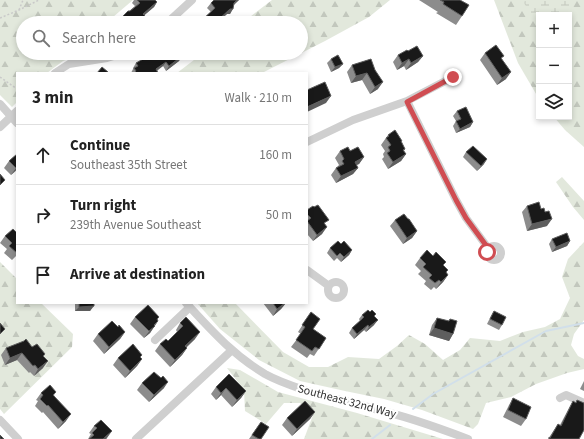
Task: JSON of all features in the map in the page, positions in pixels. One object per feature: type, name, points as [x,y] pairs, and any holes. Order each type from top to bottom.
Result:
[{"type":"street","points":[[175,16],[192,0]]},
{"type":"street","points":[[57,72],[69,64],[94,60]]},
{"type":"street","points":[[308,142],[353,120],[407,102],[453,77]]},
{"type":"street","points":[[407,102],[456,200],[466,218],[488,248]]},
{"type":"street","points":[[0,104],[15,117],[0,127]]},
{"type":"street","points":[[308,271],[329,286]]},
{"type":"street","points":[[155,340],[188,305]]},
{"type":"street","name":"Southeast 32nd Way","points":[[188,305],[221,341],[250,364],[282,382],[296,388],[422,422],[468,439]]},
{"type":"street","points":[[136,439],[232,350]]},
{"type":"street","points":[[560,398],[566,395],[584,403]]},
{"type":"street","points":[[0,420],[18,439]]},
{"type":"path","points":[[19,10],[23,0]]},
{"type":"path","points":[[0,18],[39,0]]},
{"type":"path","points":[[0,76],[16,88]]},
{"type":"green space","points":[[0,0],[133,0],[114,16],[16,16],[16,60],[66,60],[48,72],[16,72],[16,103],[12,107],[0,95]]},
{"type":"green space","points":[[272,0],[390,0],[369,17],[308,50],[308,16],[251,16]]},
{"type":"green space","points":[[494,0],[584,0],[584,147],[557,120],[572,120],[572,12],[536,12],[536,94],[518,63]]},
{"type":"green space","points":[[525,0],[573,0],[573,6],[570,12],[536,12],[536,22],[524,3]]},
{"type":"green space","points":[[194,60],[288,60],[264,72],[178,72]]},
{"type":"green space","points":[[562,177],[584,201],[584,220],[556,182]]},
{"type":"green space","points":[[584,242],[584,320],[574,334],[571,345],[578,356],[584,359],[584,369],[567,373],[536,384],[511,397],[486,403],[478,424],[473,429],[422,410],[384,399],[300,381],[259,360],[220,329],[198,304],[236,304],[283,352],[309,367],[328,367],[348,357],[379,359],[409,335],[425,344],[443,360],[460,350],[470,338],[500,341],[523,332],[545,327],[560,319],[570,298],[562,277],[568,259]]},
{"type":"green space","points":[[0,262],[16,278],[16,304],[42,304],[73,334],[72,347],[4,414],[0,409]]},
{"type":"green space","points":[[227,368],[240,370],[278,392],[357,413],[443,439],[304,439],[313,415],[300,403],[284,403],[266,424],[245,411],[244,390]]},
{"type":"building","points":[[137,0],[155,0],[157,2],[143,14],[145,16],[123,16],[128,11],[140,3]]},
{"type":"building","points":[[214,0],[237,0],[234,3],[233,9],[230,9],[222,16],[206,16],[215,8],[211,3]]},
{"type":"building","points":[[440,0],[460,0],[469,5],[462,16],[443,4],[444,2]]},
{"type":"building","points":[[496,45],[504,56],[501,58],[511,72],[502,78],[485,53]]},
{"type":"building","points":[[417,46],[423,56],[411,63],[409,59],[402,63],[398,55]]},
{"type":"building","points":[[338,55],[343,64],[335,67],[331,59]]},
{"type":"building","points":[[371,59],[375,70],[383,82],[375,87],[367,73],[356,76],[352,65]]},
{"type":"building","points":[[141,60],[177,60],[169,66],[166,62],[156,69],[158,72],[135,72],[136,71],[134,68],[138,66],[136,63]]},
{"type":"building","points":[[102,67],[108,72],[98,72]]},
{"type":"building","points":[[325,82],[331,96],[308,107],[308,90]]},
{"type":"building","points":[[466,107],[473,122],[460,129],[456,121],[461,119],[457,111]]},
{"type":"building","points":[[395,130],[402,141],[405,149],[403,150],[406,154],[393,162],[387,153],[390,151],[388,147],[391,145],[386,138]]},
{"type":"building","points":[[473,146],[487,159],[481,166],[466,152]]},
{"type":"building","points":[[348,147],[350,151],[358,147],[364,157],[355,162],[358,168],[341,176],[336,168],[344,164],[342,161],[344,159],[340,151]]},
{"type":"building","points":[[16,155],[16,168],[9,161]]},
{"type":"building","points":[[0,174],[5,180],[0,185]]},
{"type":"building","points":[[539,202],[541,209],[544,208],[545,212],[549,211],[552,219],[532,224],[527,206]]},
{"type":"building","points":[[318,205],[329,220],[324,223],[327,227],[317,235],[308,222],[308,220],[311,218],[308,215],[308,209],[313,206]]},
{"type":"building","points":[[404,214],[417,231],[407,238],[395,220]]},
{"type":"building","points":[[13,229],[16,232],[16,252],[9,246],[12,243],[5,236]]},
{"type":"building","points":[[567,233],[570,241],[556,247],[552,239]]},
{"type":"building","points":[[338,241],[341,244],[344,241],[352,250],[344,257],[340,253],[337,256],[330,248]]},
{"type":"building","points":[[427,250],[433,256],[436,252],[446,262],[443,265],[448,270],[446,272],[448,275],[441,282],[439,280],[435,283],[429,278],[432,275],[423,267],[426,264],[420,258]]},
{"type":"building","points":[[79,304],[94,304],[94,306],[79,307]]},
{"type":"building","points":[[274,304],[284,304],[277,309]]},
{"type":"building","points":[[148,305],[159,317],[157,319],[158,321],[154,325],[155,326],[149,331],[135,317]]},
{"type":"building","points":[[368,310],[370,312],[372,310],[376,314],[374,316],[378,320],[369,327],[368,325],[357,334],[352,328],[364,317],[362,315]]},
{"type":"building","points":[[494,311],[506,317],[502,325],[490,319]]},
{"type":"building","points":[[311,312],[320,319],[313,329],[326,338],[319,349],[315,347],[312,351],[296,340],[305,327],[302,325]]},
{"type":"building","points":[[186,317],[200,332],[185,346],[187,348],[175,360],[160,344],[166,339],[168,341],[183,326],[180,323]]},
{"type":"building","points":[[437,318],[457,321],[453,334],[434,328]]},
{"type":"building","points":[[112,321],[118,327],[119,325],[125,332],[109,347],[98,334]]},
{"type":"building","points":[[0,323],[5,329],[0,334]]},
{"type":"building","points":[[26,339],[32,347],[37,344],[45,354],[43,356],[48,361],[38,369],[35,365],[33,366],[22,353],[10,358],[6,348]]},
{"type":"building","points":[[133,344],[142,355],[140,357],[142,359],[130,371],[118,358]]},
{"type":"building","points":[[154,372],[161,378],[163,376],[168,382],[154,395],[142,383]]},
{"type":"building","points":[[229,374],[246,391],[237,400],[226,388],[221,393],[216,387]]},
{"type":"building","points":[[50,385],[56,392],[53,395],[71,414],[63,422],[48,405],[47,406],[40,399],[43,395],[41,393]]},
{"type":"building","points":[[513,398],[531,407],[526,419],[508,410]]},
{"type":"building","points":[[577,400],[584,403],[584,430],[579,439],[549,439],[558,424],[561,426],[573,401],[576,403]]},
{"type":"building","points":[[305,401],[315,412],[297,429],[287,418]]},
{"type":"building","points":[[101,420],[112,431],[103,439],[89,439],[94,435],[92,433],[97,428],[94,426]]},
{"type":"building","points":[[261,422],[269,427],[261,439],[259,439],[252,435]]},
{"type":"waterway","points":[[413,409],[433,394],[546,331],[584,323]]},
{"type":"waterway","points":[[372,439],[390,425]]},
{"type":"route","points":[[453,77],[407,102],[456,200],[466,218],[488,248],[487,252]]}]
